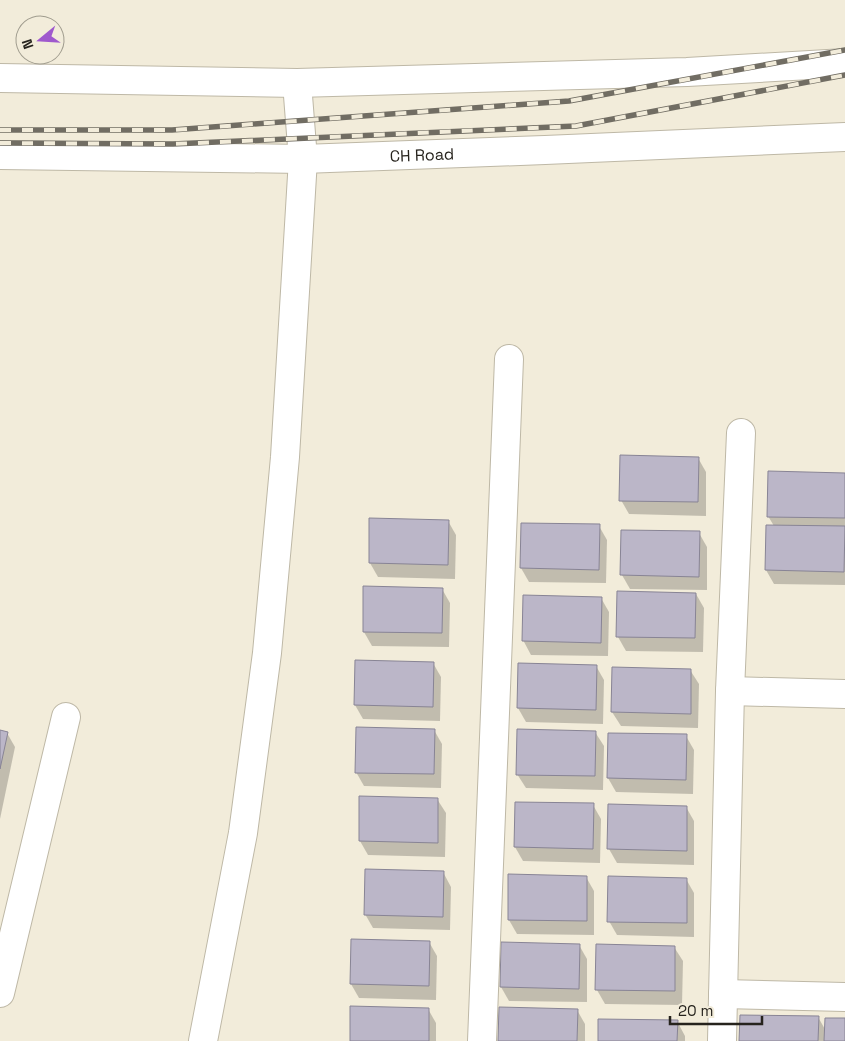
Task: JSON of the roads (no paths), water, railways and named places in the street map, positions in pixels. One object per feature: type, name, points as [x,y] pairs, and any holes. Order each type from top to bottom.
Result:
[{"type":"street","points":[[0,78],[297,83],[687,72],[845,63]]},
{"type":"street","points":[[203,1041],[243,833],[267,653],[285,457],[302,158],[297,83]]},
{"type":"street","name":"CH Road","points":[[0,155],[302,158],[555,150],[845,137]]},
{"type":"street","points":[[482,1041],[509,359]]},
{"type":"street","points":[[722,1041],[730,691],[740,433]]},
{"type":"street","points":[[730,691],[845,694]]},
{"type":"street","points":[[0,993],[66,716]]},
{"type":"street","points":[[723,994],[845,997]]},
{"type":"railway","points":[[0,130],[172,130],[569,101],[845,50]]},
{"type":"railway","points":[[0,143],[173,144],[576,126],[845,75]]}]
